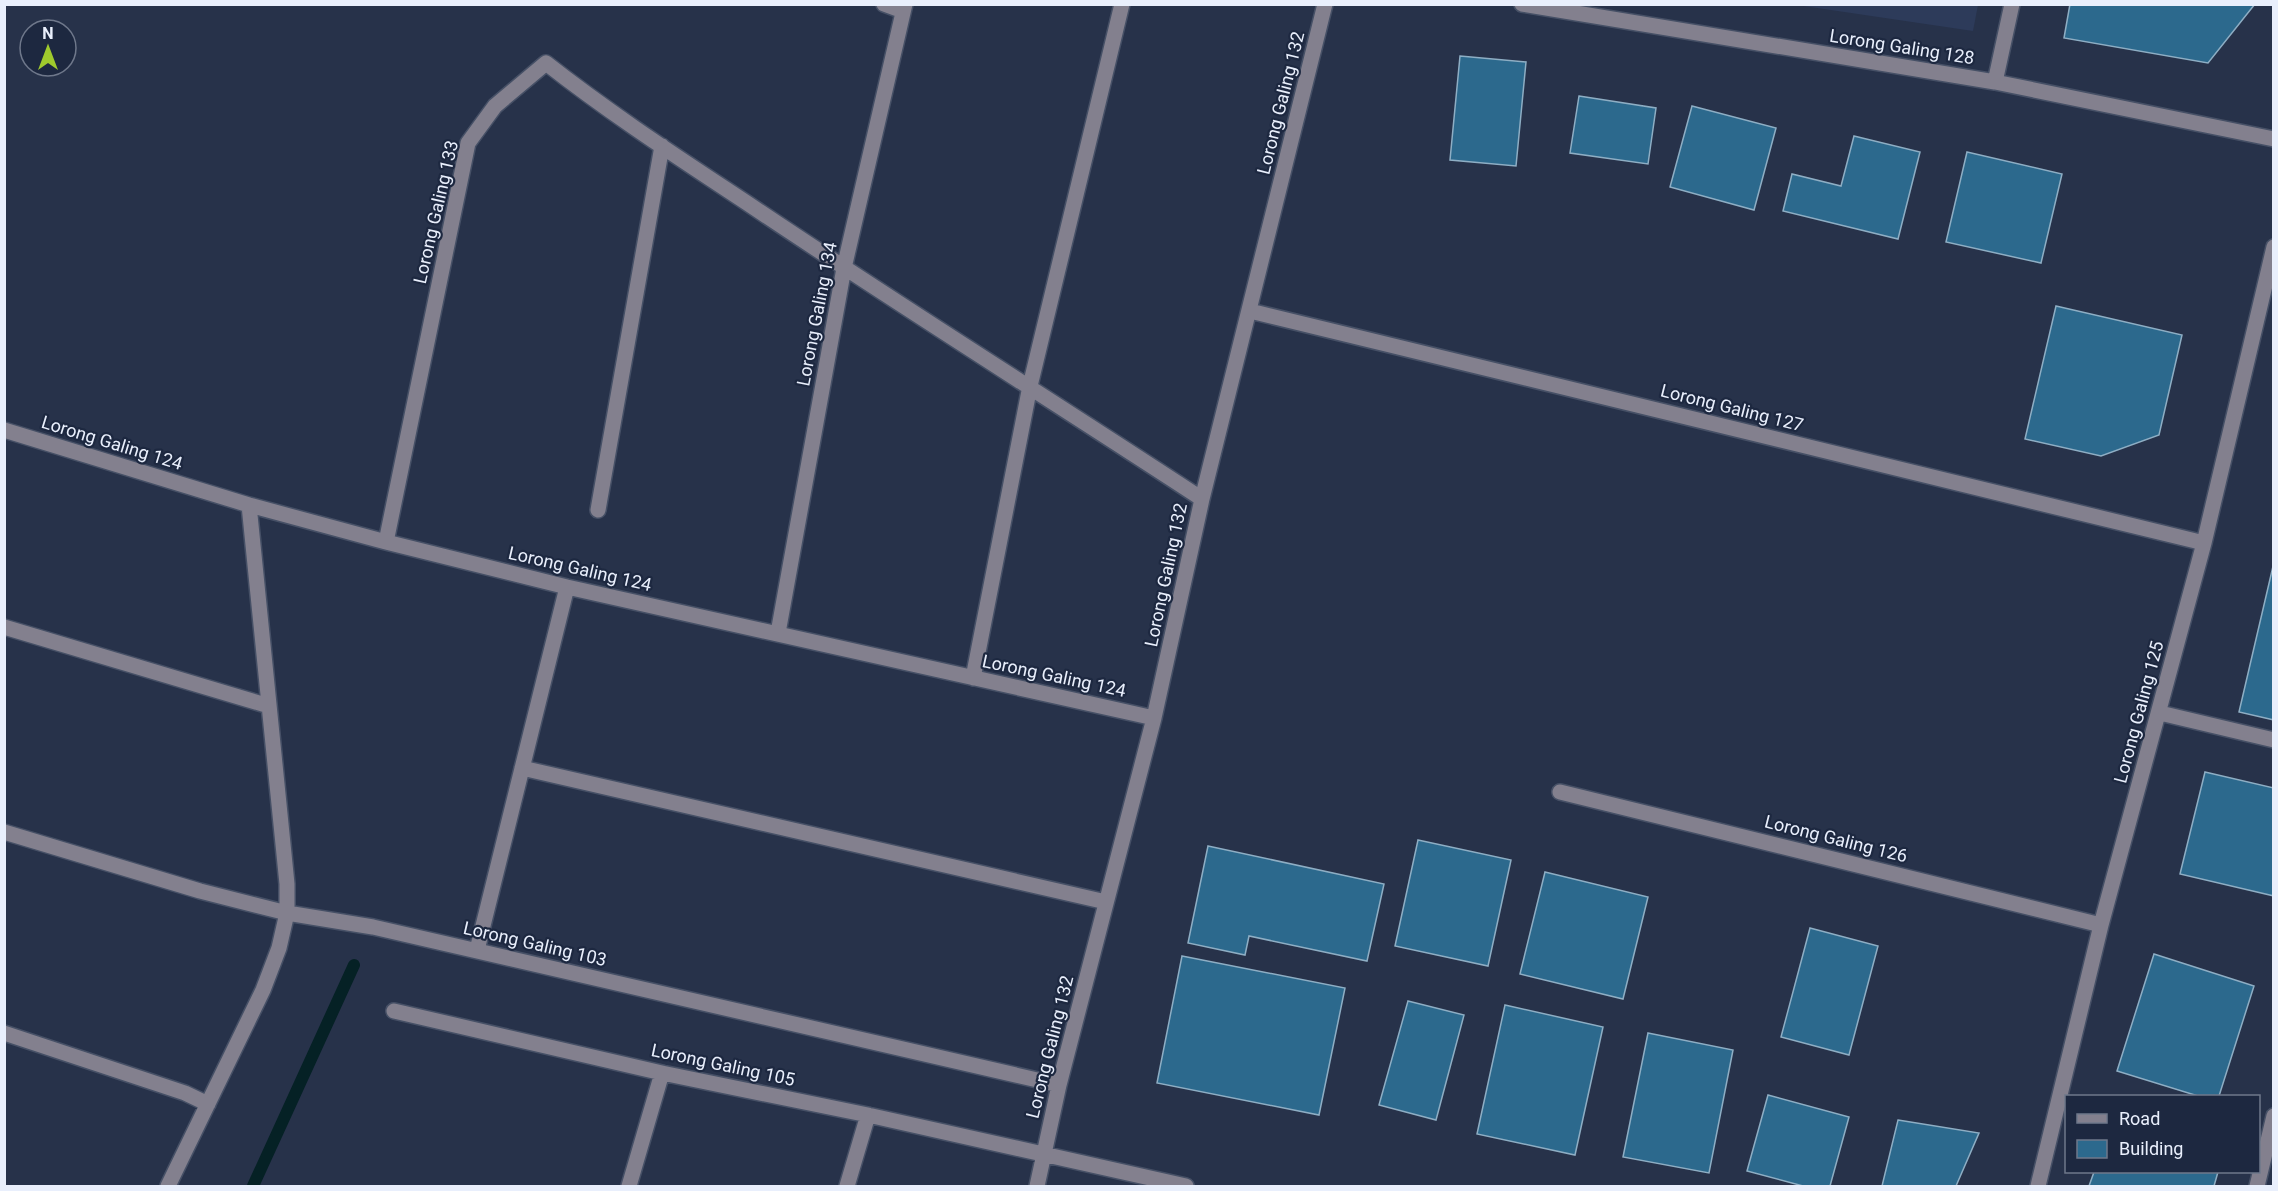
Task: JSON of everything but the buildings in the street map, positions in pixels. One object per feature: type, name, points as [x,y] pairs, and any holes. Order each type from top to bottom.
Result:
[{"type":"street","points":[[884,4],[904,8]]},
{"type":"street","points":[[973,678],[1030,386],[1122,4]]},
{"type":"street","name":"Lorong Galing 132","points":[[1037,1186],[1059,1085],[1154,718],[1202,499],[1325,4]]},
{"type":"street","name":"Lorong Galing 128","points":[[1522,4],[1995,82],[2274,139]]},
{"type":"street","points":[[1995,82],[2012,4]]},
{"type":"street","name":"Lorong Galing 134","points":[[778,633],[844,268],[904,8]]},
{"type":"street","name":"Lorong Galing 133","points":[[386,542],[468,143],[495,106],[546,63],[599,105],[844,268],[1202,499]]},
{"type":"street","points":[[598,510],[662,146]]},
{"type":"street","name":"Lorong Galing 125","points":[[2038,1186],[2101,925],[2204,543],[2274,247]]},
{"type":"street","name":"Lorong Galing 127","points":[[1250,311],[2204,543]]},
{"type":"street","name":"Lorong Galing 124","points":[[4,430],[249,505],[386,542],[567,587],[1154,718]]},
{"type":"street","points":[[168,1186],[263,990],[279,948],[287,913],[287,884],[249,505]]},
{"type":"street","points":[[477,950],[567,587]]},
{"type":"street","points":[[4,627],[269,706]]},
{"type":"street","points":[[2160,713],[2274,740]]},
{"type":"street","points":[[522,768],[1106,902]]},
{"type":"street","name":"Lorong Galing 126","points":[[1560,792],[2101,925]]},
{"type":"street","name":"Lorong Galing 103","points":[[4,832],[200,891],[287,913],[372,927],[477,950],[1059,1085]]},
{"type":"street","name":"Lorong Galing 105","points":[[394,1011],[662,1073],[1045,1154]]},
{"type":"street","points":[[4,1033],[185,1093],[208,1104]]},
{"type":"street","points":[[629,1186],[662,1073]]},
{"type":"street","points":[[847,1186],[868,1115]]},
{"type":"street","points":[[2257,1186],[2274,1116]]},
{"type":"street","points":[[1045,1154],[1186,1186]]},
{"type":"shaded area","points":[[1797,5],[1978,5],[1973,31]]},
{"type":"waterway","points":[[253,1186],[354,965]]}]
